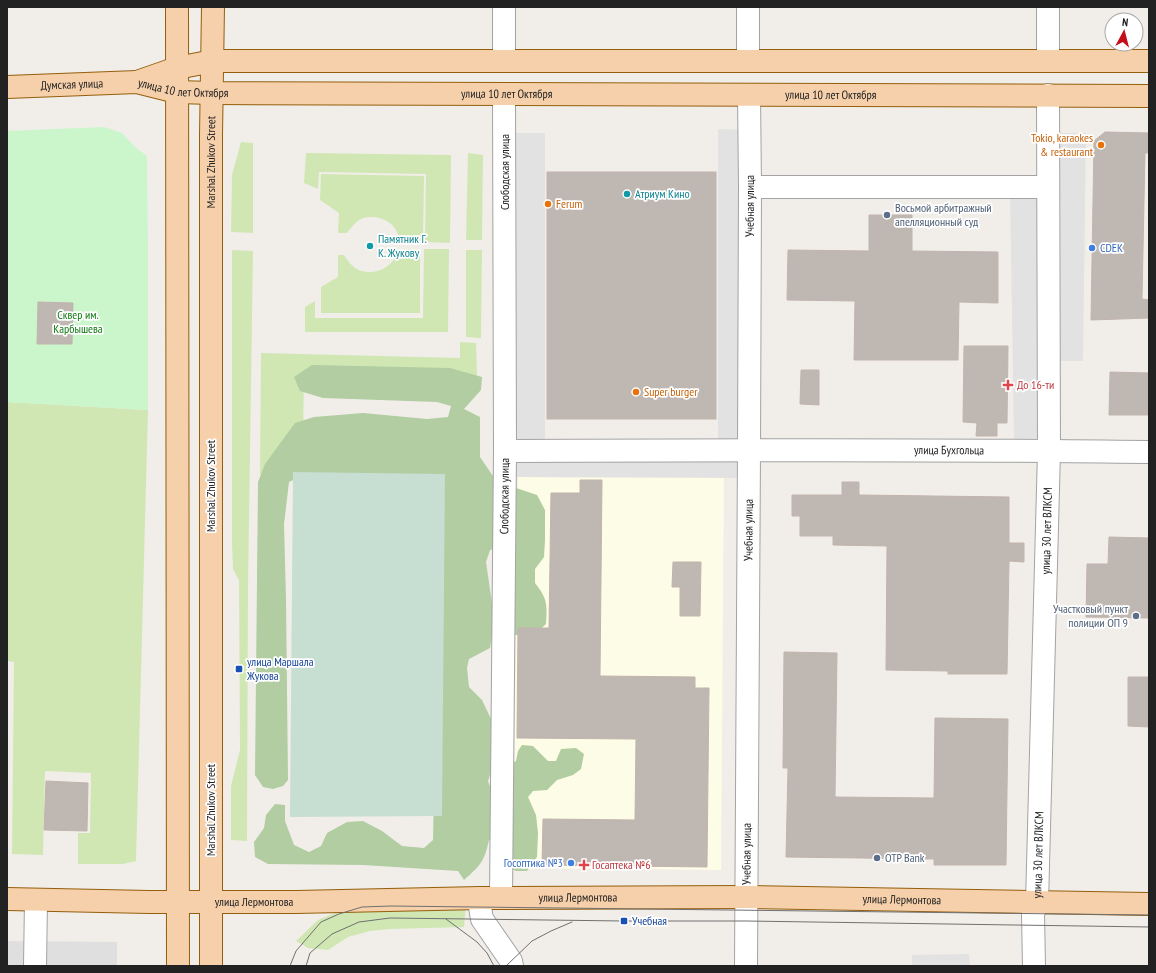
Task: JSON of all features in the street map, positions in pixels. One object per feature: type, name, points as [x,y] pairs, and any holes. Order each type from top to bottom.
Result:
[{"type":"main road","points":[[176,7],[178,966]]},
{"type":"main road","name":"Marshal Zhukov Street","points":[[211,966],[211,167],[213,7]]},
{"type":"main road","name":"улица 10 лет Октября","points":[[137,82],[177,68],[213,61],[1149,61]]},
{"type":"main road","name":"улица 10 лет Октября","points":[[137,82],[177,92],[212,93],[1149,96]]},
{"type":"main road","name":"Думская улица","points":[[7,87],[137,82]]},
{"type":"main road","name":"улица Лермонтова","points":[[7,900],[296,902],[490,898],[746,897],[1149,904]]},
{"type":"street","points":[[504,7],[504,61]]},
{"type":"street","points":[[748,7],[748,61]]},
{"type":"street","points":[[1048,7],[1048,61]]},
{"type":"street","name":"Слободская улица","points":[[504,94],[505,451],[490,898],[480,907],[482,919],[511,961],[512,966]]},
{"type":"street","name":"Учебная улица","points":[[746,966],[750,187],[749,95]]},
{"type":"street","name":"улица 30 лет ВЛКСМ","points":[[1034,966],[1033,914],[1037,903],[1049,451],[1047,187],[1048,95]]},
{"type":"street","points":[[750,187],[1047,187]]},
{"type":"street","name":"улица Бухгольца","points":[[505,451],[749,450],[1149,452]]},
{"type":"street","points":[[35,966],[36,901]]},
{"type":"shaded area","points":[[718,129],[747,130],[747,448],[718,448]]},
{"type":"shaded area","points":[[507,133],[545,133],[545,446],[507,446]]},
{"type":"shaded area","points":[[1054,133],[1086,133],[1083,361],[1051,361]]},
{"type":"shaded area","points":[[1010,192],[1044,192],[1047,438],[1014,439]]},
{"type":"shaded area","points":[[505,452],[747,452],[747,478],[505,477]]},
{"type":"shaded area","points":[[518,468],[724,470],[721,870],[513,868]]},
{"type":"shaded area","points":[[293,472],[445,474],[442,816],[290,817]]},
{"type":"shaded area","points":[[7,941],[117,942],[117,966],[7,966]]},
{"type":"shaded area","points":[[969,954],[970,966],[912,966],[912,955]]},
{"type":"green space","name":"Сквер им. Карбышева","points":[[104,127],[122,133],[135,147],[147,156],[148,410],[7,402],[7,131]]},
{"type":"green space","points":[[241,142],[253,143],[253,233],[231,232],[232,175]]},
{"type":"green space","points":[[306,153],[451,155],[450,243],[425,242],[426,174],[319,172],[318,189],[304,183]]},
{"type":"green space","points":[[468,153],[483,155],[482,240],[466,240]]},
{"type":"green space","points":[[321,174],[424,176],[423,241],[400,241],[397,232],[391,224],[377,217],[361,219],[355,223],[347,233],[338,233],[339,213],[320,200]]},
{"type":"green space","points":[[398,249],[420,249],[420,313],[321,313],[321,287],[338,277],[338,255],[344,255],[352,266],[359,270],[372,272],[378,271],[389,265]]},
{"type":"green space","points":[[424,249],[449,249],[448,332],[305,332],[305,307],[315,301],[315,318],[423,318]]},
{"type":"green space","points":[[232,250],[253,251],[248,587],[247,841],[231,840],[231,786],[240,750],[239,580],[233,569],[232,543]]},
{"type":"green space","points":[[466,250],[482,250],[481,338],[466,337]]},
{"type":"green space","points":[[460,342],[476,343],[477,376],[304,371],[303,437],[260,475],[261,353],[460,358]]},
{"type":"green space","points":[[312,365],[450,368],[482,377],[481,390],[464,409],[480,417],[480,457],[493,476],[513,487],[537,495],[545,510],[544,557],[535,569],[535,583],[546,602],[546,624],[531,638],[511,634],[498,548],[490,550],[486,562],[493,610],[493,631],[490,648],[469,659],[467,668],[469,687],[482,700],[493,723],[492,769],[488,781],[494,797],[490,808],[507,818],[509,765],[516,761],[518,751],[522,745],[533,746],[548,761],[556,761],[561,749],[576,748],[584,754],[581,769],[573,775],[557,780],[547,790],[533,791],[528,797],[536,815],[538,833],[537,857],[527,871],[516,871],[507,867],[504,839],[489,840],[481,863],[464,880],[458,871],[363,865],[268,864],[255,857],[254,842],[264,828],[266,815],[275,804],[285,805],[285,821],[294,845],[309,852],[321,846],[327,833],[347,822],[363,821],[382,831],[402,846],[424,848],[433,840],[434,793],[304,475],[289,482],[284,524],[288,780],[283,786],[273,789],[263,787],[255,775],[258,482],[265,464],[295,423],[314,417],[363,413],[427,419],[448,417],[451,406],[437,402],[323,398],[300,391],[294,377]]},
{"type":"green space","points":[[7,402],[148,410],[136,861],[123,864],[78,864],[78,833],[90,833],[91,773],[45,771],[43,855],[12,854],[14,662],[7,661]]},
{"type":"green space","points":[[466,904],[464,927],[370,931],[348,937],[328,950],[308,948],[296,941],[318,920],[342,910]]},
{"type":"building","points":[[1105,132],[1149,133],[1149,153],[1145,153],[1142,299],[1149,300],[1149,318],[1091,320],[1094,141]]},
{"type":"building","points":[[547,172],[716,172],[716,419],[547,419]]},
{"type":"building","points":[[869,215],[912,215],[912,251],[998,252],[998,303],[959,302],[958,360],[854,360],[855,301],[787,300],[788,250],[869,251]]},
{"type":"building","points":[[38,302],[73,303],[72,344],[37,344]]},
{"type":"building","points":[[964,346],[1008,346],[1007,423],[997,423],[997,436],[976,436],[977,423],[963,422]]},
{"type":"building","points":[[801,370],[819,370],[819,405],[800,404]]},
{"type":"building","points":[[1110,372],[1149,373],[1149,415],[1109,415]]},
{"type":"building","points":[[580,480],[602,480],[600,676],[695,677],[695,688],[709,688],[707,867],[542,865],[543,819],[635,820],[636,739],[517,738],[518,628],[549,628],[551,493],[580,493]]},
{"type":"building","points":[[842,482],[859,482],[859,495],[1009,497],[1009,543],[1024,543],[1024,562],[1009,561],[1007,674],[948,674],[948,671],[886,670],[887,546],[833,545],[833,536],[800,536],[800,516],[792,516],[792,495],[842,495]]},
{"type":"building","points":[[1109,537],[1149,538],[1149,618],[1086,617],[1087,564],[1108,564]]},
{"type":"building","points":[[673,562],[701,562],[700,616],[680,616],[680,587],[672,587]]},
{"type":"building","points":[[784,652],[837,653],[835,797],[934,798],[935,718],[1008,719],[1006,865],[934,865],[934,859],[786,857],[788,768],[783,768]]},
{"type":"building","points":[[1128,677],[1149,677],[1149,727],[1128,726]]},
{"type":"building","points":[[46,781],[88,783],[87,831],[44,830]]},
{"type":"tram line","points":[[290,966],[296,951],[321,922],[339,914],[362,907],[391,906],[1149,915]]},
{"type":"tram line","points":[[306,966],[310,953],[332,934],[359,922],[390,918],[746,921],[1149,927]]},
{"type":"tram line","points":[[446,919],[477,942],[487,953],[494,966]]},
{"type":"tram line","points":[[506,966],[532,941],[572,922]]},
{"type":"place","name":"Tokio, karaokes & restaurant","points":[[1101,145]]},
{"type":"place","name":"Атриум Кино","points":[[627,194]]},
{"type":"place","name":"Ferum","points":[[548,204]]},
{"type":"place","name":"Восьмой арбитражный апелляционный суд","points":[[887,215]]},
{"type":"place","name":"Памятник Г. К. Жукову","points":[[370,246]]},
{"type":"place","name":"CDEK","points":[[1092,248]]},
{"type":"place","name":"До 16-ти","points":[[1008,385]]},
{"type":"place","name":"Super burger","points":[[636,392]]},
{"type":"place","name":"Участковый пункт полиции ОП 9","points":[[1136,616]]},
{"type":"place","name":"улица Маршала Жукова","points":[[239,669]]},
{"type":"place","name":"OTP Bank","points":[[877,858]]},
{"type":"place","name":"Госоптика №3","points":[[571,863]]},
{"type":"place","name":"Госаптека №6","points":[[584,865]]},
{"type":"place","name":"Учебная","points":[[624,921]]}]
